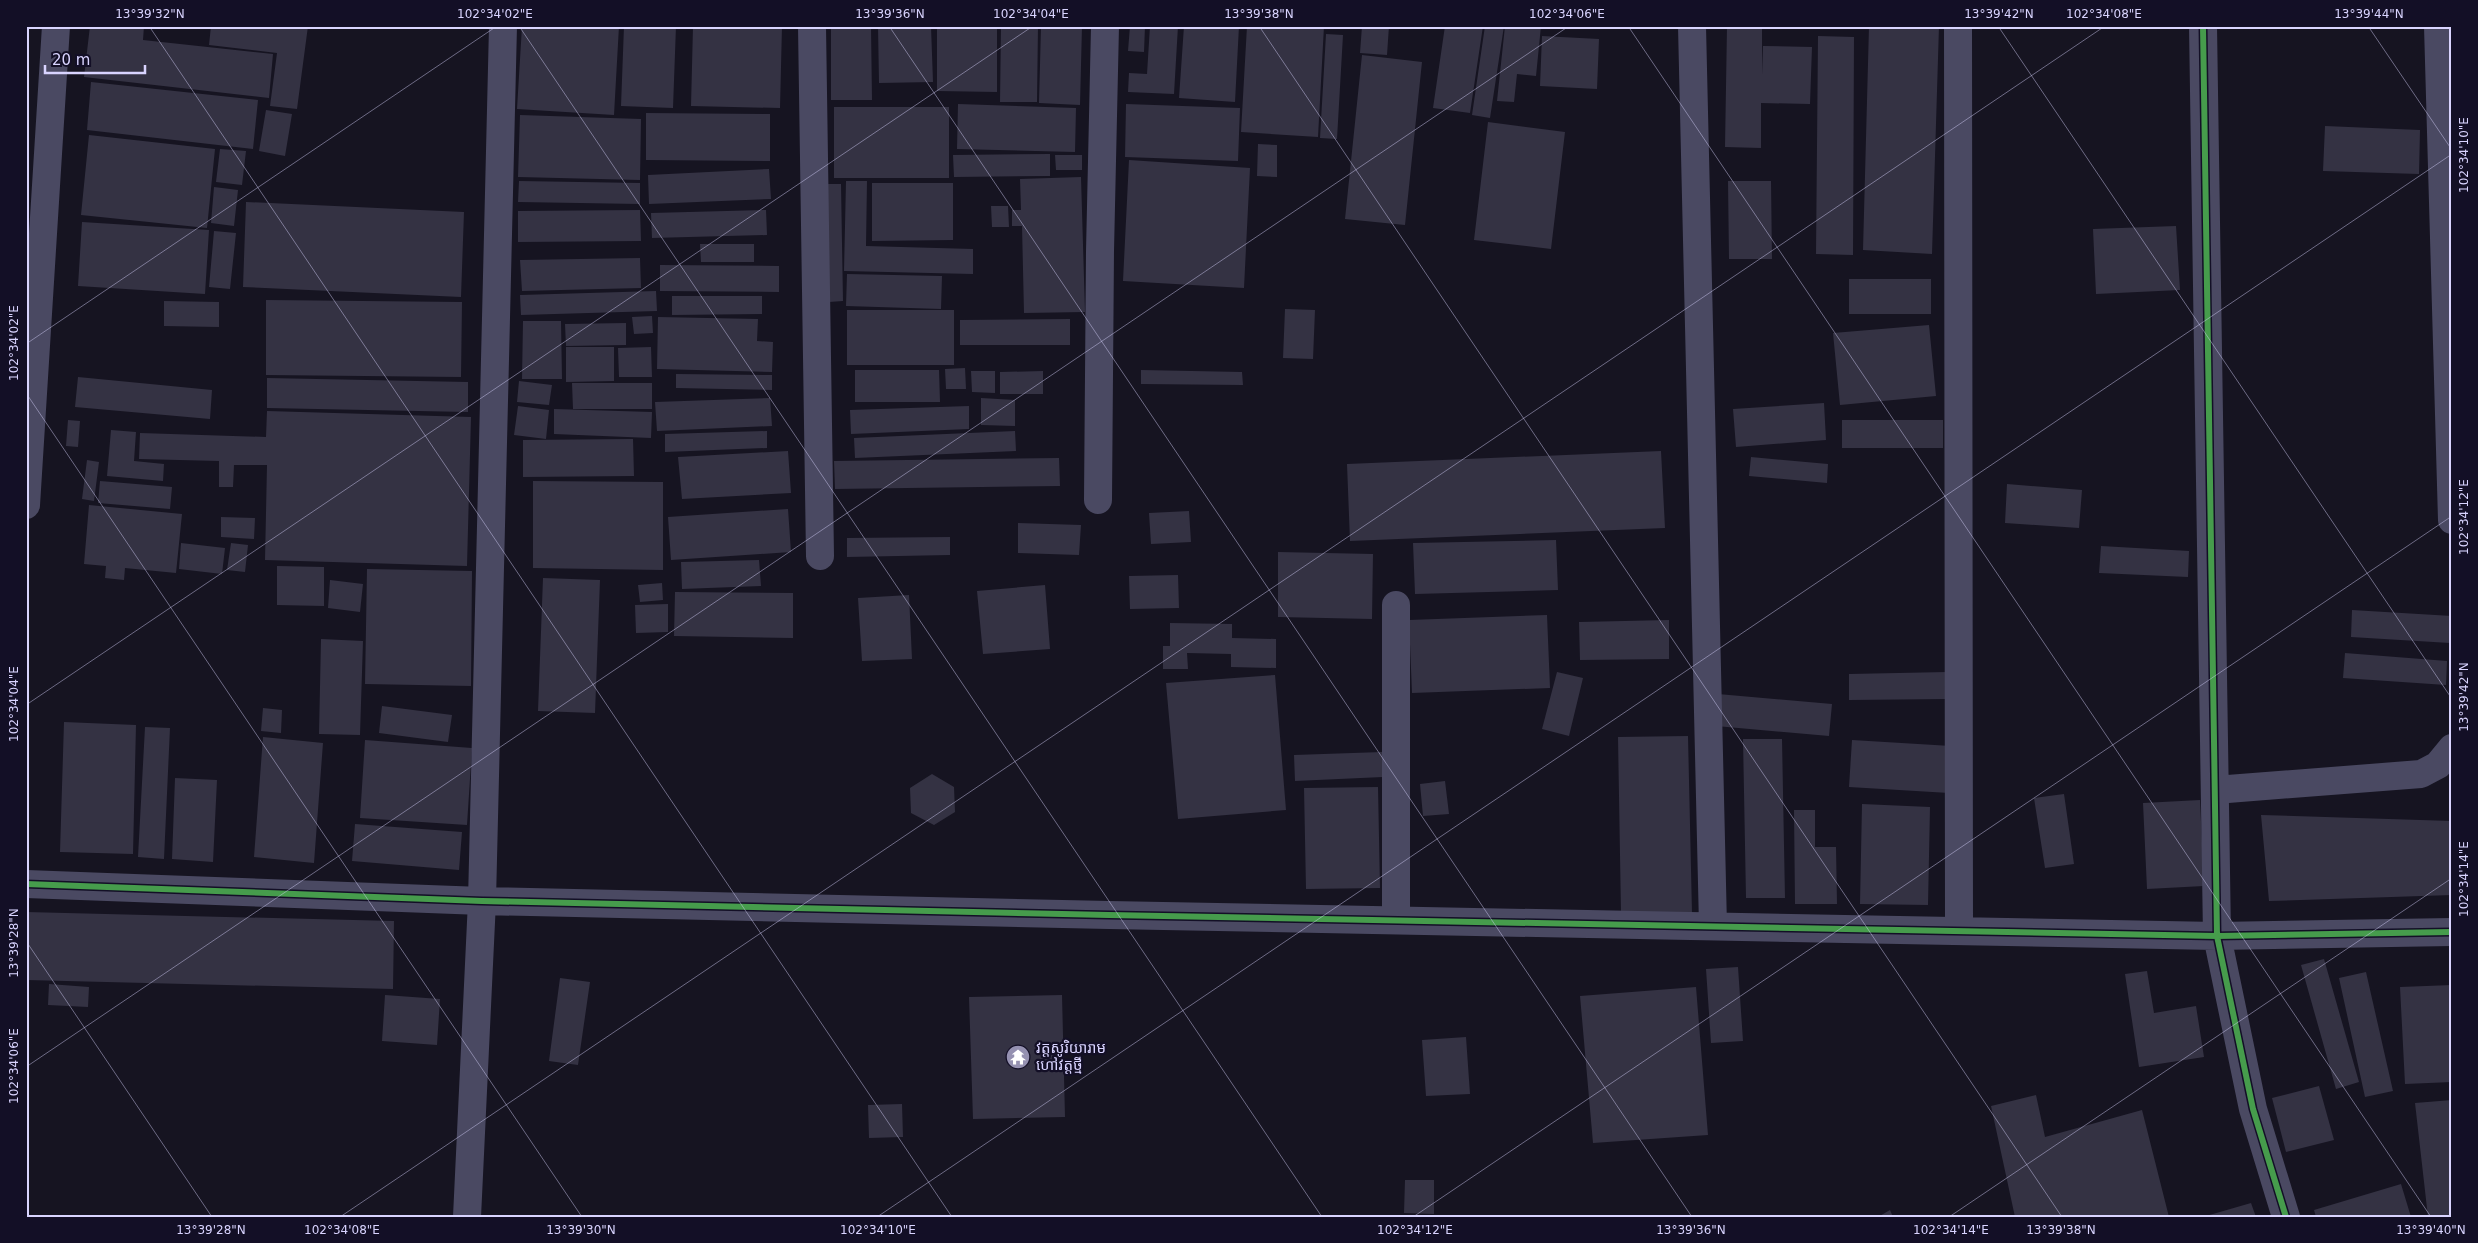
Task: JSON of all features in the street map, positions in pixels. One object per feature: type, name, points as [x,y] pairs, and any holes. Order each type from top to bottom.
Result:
[{"type":"street","points":[[26,505],[56,26]]},
{"type":"street","points":[[467,1217],[482,901],[502,26]]},
{"type":"street","points":[[812,26],[820,556]]},
{"type":"street","points":[[1098,500],[1100,242],[1105,26]]},
{"type":"street","points":[[1692,26],[1713,926]]},
{"type":"street","points":[[1958,26],[1960,931]]},
{"type":"street","points":[[2203,26],[2217,936],[2253,1109],[2286,1217]]},
{"type":"street","points":[[2438,26],[2448,238],[2452,520]]},
{"type":"street","points":[[1396,605],[1396,920]]},
{"type":"street","points":[[2215,790],[2421,774],[2438,765],[2452,748]]},
{"type":"street","points":[[26,884],[482,901],[1396,920],[2217,936],[2452,932]]},
{"type":"building","points":[[90,26],[144,26],[143,40],[273,54],[269,98],[84,77]]},
{"type":"building","points":[[211,26],[308,26],[297,109],[270,106],[277,53],[209,45]]},
{"type":"building","points":[[522,26],[619,26],[614,115],[517,109]]},
{"type":"building","points":[[624,26],[676,26],[673,108],[621,106]]},
{"type":"building","points":[[693,26],[782,26],[780,108],[691,106]]},
{"type":"building","points":[[831,26],[871,26],[872,100],[831,100]]},
{"type":"building","points":[[878,26],[931,26],[933,82],[879,83]]},
{"type":"building","points":[[937,26],[997,26],[997,92],[937,91]]},
{"type":"building","points":[[1001,26],[1038,26],[1037,102],[1000,102]]},
{"type":"building","points":[[1041,26],[1082,26],[1080,105],[1039,103]]},
{"type":"building","points":[[1130,26],[1145,26],[1144,52],[1128,51]]},
{"type":"building","points":[[1150,26],[1178,26],[1174,94],[1128,92],[1129,73],[1147,74]]},
{"type":"building","points":[[1184,26],[1239,26],[1235,102],[1179,98]]},
{"type":"building","points":[[1247,26],[1324,26],[1318,137],[1241,132]]},
{"type":"building","points":[[1362,26],[1389,26],[1387,55],[1360,53]]},
{"type":"building","points":[[1445,26],[1483,26],[1470,113],[1433,108]]},
{"type":"building","points":[[1485,26],[1504,26],[1490,118],[1472,115]]},
{"type":"building","points":[[1505,26],[1541,26],[1536,76],[1517,74],[1514,102],[1497,101]]},
{"type":"building","points":[[1727,26],[1762,26],[1762,75],[1763,46],[1812,47],[1810,104],[1761,103],[1761,148],[1725,147]]},
{"type":"building","points":[[1869,26],[1939,26],[1932,254],[1863,250]]},
{"type":"building","points":[[1326,34],[1343,35],[1337,139],[1320,138]]},
{"type":"building","points":[[1542,36],[1599,39],[1597,89],[1540,86]]},
{"type":"building","points":[[1818,36],[1854,37],[1853,255],[1816,254]]},
{"type":"building","points":[[1362,55],[1422,62],[1405,225],[1345,219]]},
{"type":"building","points":[[91,82],[258,100],[253,149],[87,130]]},
{"type":"building","points":[[958,104],[1076,108],[1075,152],[957,149]]},
{"type":"building","points":[[1126,104],[1240,108],[1238,161],[1125,157]]},
{"type":"building","points":[[834,107],[949,107],[949,178],[834,178]]},
{"type":"building","points":[[266,110],[292,114],[285,156],[259,151]]},
{"type":"building","points":[[646,113],[770,114],[770,161],[646,160]]},
{"type":"building","points":[[520,115],[641,119],[640,180],[518,177]]},
{"type":"building","points":[[1488,122],[1565,132],[1551,249],[1474,240]]},
{"type":"building","points":[[2325,126],[2420,130],[2419,174],[2323,171]]},
{"type":"building","points":[[89,135],[215,149],[207,228],[81,215]]},
{"type":"building","points":[[1258,144],[1277,145],[1277,177],[1257,176]]},
{"type":"building","points":[[220,149],[246,151],[242,185],[216,182]]},
{"type":"building","points":[[1050,154],[1050,176],[954,177],[953,155]]},
{"type":"building","points":[[1055,155],[1082,155],[1082,170],[1056,170]]},
{"type":"building","points":[[1129,160],[1250,168],[1244,288],[1123,281]]},
{"type":"building","points":[[769,169],[771,199],[649,204],[648,175]]},
{"type":"building","points":[[1081,177],[1085,312],[1024,313],[1022,226],[1012,226],[1012,210],[1021,210],[1020,179]]},
{"type":"building","points":[[519,181],[640,183],[640,204],[518,202]]},
{"type":"building","points":[[846,181],[867,181],[866,246],[973,249],[973,274],[844,271]]},
{"type":"building","points":[[1728,181],[1771,181],[1772,259],[1729,259]]},
{"type":"building","points":[[872,183],[953,183],[953,240],[872,241]]},
{"type":"building","points":[[827,184],[841,184],[843,301],[829,302]]},
{"type":"building","points":[[214,187],[238,190],[234,226],[211,223]]},
{"type":"building","points":[[246,202],[464,212],[461,297],[243,287]]},
{"type":"building","points":[[991,206],[1008,206],[1009,227],[992,227]]},
{"type":"building","points":[[640,210],[641,241],[518,242],[518,211]]},
{"type":"building","points":[[766,210],[767,235],[652,238],[651,213]]},
{"type":"building","points":[[82,222],[209,230],[205,294],[78,286]]},
{"type":"building","points":[[2176,226],[2180,290],[2096,294],[2093,229]]},
{"type":"building","points":[[214,231],[236,233],[230,289],[209,287]]},
{"type":"building","points":[[700,244],[754,244],[754,262],[701,262]]},
{"type":"building","points":[[640,258],[641,288],[522,291],[520,260]]},
{"type":"building","points":[[660,265],[779,266],[779,292],[660,291]]},
{"type":"building","points":[[847,274],[942,276],[941,309],[846,306]]},
{"type":"building","points":[[1849,279],[1931,279],[1931,314],[1849,314]]},
{"type":"building","points":[[656,291],[657,311],[521,315],[520,295]]},
{"type":"building","points":[[672,296],[762,296],[762,314],[672,315]]},
{"type":"building","points":[[266,300],[462,302],[461,377],[266,375]]},
{"type":"building","points":[[164,301],[219,302],[219,327],[164,326]]},
{"type":"building","points":[[1285,309],[1315,310],[1313,359],[1283,358]]},
{"type":"building","points":[[847,310],[954,310],[954,365],[847,365]]},
{"type":"building","points":[[652,316],[653,333],[634,334],[632,317]]},
{"type":"building","points":[[658,317],[758,319],[757,341],[773,342],[772,372],[657,369]]},
{"type":"building","points":[[1070,319],[1070,345],[960,345],[960,320]]},
{"type":"building","points":[[523,321],[561,321],[562,379],[522,379]]},
{"type":"building","points":[[626,323],[626,345],[566,346],[565,324]]},
{"type":"building","points":[[1929,325],[1936,396],[1840,405],[1833,333]]},
{"type":"building","points":[[566,347],[614,347],[614,381],[566,382]]},
{"type":"building","points":[[651,347],[652,377],[619,377],[618,348]]},
{"type":"building","points":[[965,368],[966,389],[946,389],[945,369]]},
{"type":"building","points":[[855,370],[939,370],[940,402],[855,402]]},
{"type":"building","points":[[1141,370],[1242,372],[1243,385],[1141,384]]},
{"type":"building","points":[[971,371],[995,371],[995,393],[972,392]]},
{"type":"building","points":[[1043,371],[1043,394],[1000,394],[1000,372]]},
{"type":"building","points":[[676,374],[772,375],[772,390],[676,388]]},
{"type":"building","points":[[78,377],[212,390],[210,419],[75,407]]},
{"type":"building","points":[[267,378],[468,382],[468,412],[267,408]]},
{"type":"building","points":[[519,381],[552,385],[549,405],[517,402]]},
{"type":"building","points":[[572,383],[652,383],[652,409],[573,409]]},
{"type":"building","points":[[770,398],[772,426],[657,431],[655,402]]},
{"type":"building","points":[[981,398],[1015,400],[1015,426],[981,425]]},
{"type":"building","points":[[1824,403],[1826,440],[1736,447],[1733,409]]},
{"type":"building","points":[[518,406],[549,410],[546,439],[514,435]]},
{"type":"building","points":[[969,406],[969,429],[851,434],[850,410]]},
{"type":"building","points":[[554,409],[652,412],[651,438],[554,434]]},
{"type":"building","points":[[267,411],[471,417],[467,566],[265,560],[267,465],[234,465],[233,487],[219,487],[219,461],[139,459],[140,433],[266,437]]},
{"type":"building","points":[[68,420],[80,421],[78,447],[66,446]]},
{"type":"building","points":[[1842,420],[1943,420],[1943,448],[1842,448]]},
{"type":"building","points":[[111,430],[136,432],[134,461],[164,464],[163,481],[107,476]]},
{"type":"building","points":[[767,431],[767,448],[665,452],[665,434]]},
{"type":"building","points":[[1015,431],[1016,451],[855,458],[854,438]]},
{"type":"building","points":[[633,439],[634,476],[523,477],[523,440]]},
{"type":"building","points":[[788,451],[791,493],[682,499],[678,457]]},
{"type":"building","points":[[1661,451],[1665,528],[1350,541],[1347,464]]},
{"type":"building","points":[[1751,457],[1828,464],[1827,483],[1749,476]]},
{"type":"building","points":[[1059,458],[1060,486],[835,489],[834,461]]},
{"type":"building","points":[[87,460],[99,462],[94,501],[82,499]]},
{"type":"building","points":[[100,481],[172,487],[170,509],[98,503]]},
{"type":"building","points":[[533,481],[663,482],[663,570],[533,568]]},
{"type":"building","points":[[2007,484],[2082,490],[2079,528],[2005,523]]},
{"type":"building","points":[[89,505],[182,514],[176,573],[125,568],[124,580],[105,578],[106,566],[84,564]]},
{"type":"building","points":[[788,509],[791,552],[671,560],[668,517]]},
{"type":"building","points":[[1189,511],[1191,542],[1151,544],[1149,513]]},
{"type":"building","points":[[221,517],[255,518],[254,539],[221,537]]},
{"type":"building","points":[[1018,523],[1081,525],[1079,555],[1018,553]]},
{"type":"building","points":[[950,537],[950,555],[847,557],[847,538]]},
{"type":"building","points":[[1556,540],[1558,590],[1415,594],[1413,543]]},
{"type":"building","points":[[181,543],[225,548],[222,574],[179,569]]},
{"type":"building","points":[[231,543],[248,545],[245,572],[227,570]]},
{"type":"building","points":[[2101,546],[2189,551],[2188,577],[2099,573]]},
{"type":"building","points":[[1278,552],[1373,554],[1372,619],[1278,617]]},
{"type":"building","points":[[759,560],[761,586],[682,589],[681,562]]},
{"type":"building","points":[[277,566],[324,567],[324,606],[277,605]]},
{"type":"building","points":[[367,569],[472,571],[471,686],[365,684]]},
{"type":"building","points":[[1178,575],[1179,608],[1130,609],[1129,576]]},
{"type":"building","points":[[543,578],[600,580],[595,713],[538,711]]},
{"type":"building","points":[[330,580],[363,584],[360,612],[328,608]]},
{"type":"building","points":[[662,583],[663,600],[640,602],[638,585]]},
{"type":"building","points":[[1045,585],[1050,649],[983,654],[977,591]]},
{"type":"building","points":[[675,592],[793,593],[793,638],[674,636]]},
{"type":"building","points":[[909,595],[912,659],[862,661],[858,598]]},
{"type":"building","points":[[668,604],[668,632],[636,633],[635,605]]},
{"type":"building","points":[[2352,610],[2452,616],[2450,643],[2351,637]]},
{"type":"building","points":[[1547,615],[1550,688],[1412,693],[1409,620]]},
{"type":"building","points":[[1669,620],[1669,659],[1580,660],[1579,622]]},
{"type":"building","points":[[1170,623],[1232,624],[1232,638],[1276,639],[1276,668],[1231,667],[1231,654],[1187,653],[1188,669],[1163,669],[1163,646],[1170,646]]},
{"type":"building","points":[[321,639],[363,641],[360,735],[319,734]]},
{"type":"building","points":[[2345,653],[2447,661],[2446,685],[2343,678]]},
{"type":"building","points":[[1557,672],[1583,678],[1569,736],[1542,729]]},
{"type":"building","points":[[1947,672],[1947,699],[1849,700],[1849,674]]},
{"type":"building","points":[[1275,675],[1286,810],[1178,819],[1166,683]]},
{"type":"building","points":[[1718,694],[1832,704],[1829,736],[1716,726]]},
{"type":"building","points":[[382,706],[452,715],[448,742],[379,733]]},
{"type":"building","points":[[263,708],[282,710],[281,733],[261,731]]},
{"type":"building","points":[[64,722],[136,725],[133,854],[60,852]]},
{"type":"building","points":[[145,727],[170,728],[164,859],[138,857]]},
{"type":"building","points":[[1688,736],[1692,913],[1621,914],[1618,737]]},
{"type":"building","points":[[263,737],[323,743],[314,863],[254,857]]},
{"type":"building","points":[[1743,739],[1782,739],[1785,898],[1746,898]]},
{"type":"building","points":[[365,740],[472,748],[467,825],[360,818]]},
{"type":"building","points":[[1852,740],[1951,746],[1949,793],[1849,787]]},
{"type":"building","points":[[1382,752],[1383,777],[1295,781],[1294,755]]},
{"type":"building","points":[[932,774],[954,787],[955,812],[934,825],[911,813],[910,788]]},
{"type":"building","points":[[175,778],[217,780],[213,862],[172,859]]},
{"type":"building","points":[[1445,781],[1449,814],[1423,816],[1420,784]]},
{"type":"building","points":[[1378,787],[1380,888],[1306,889],[1304,788]]},
{"type":"building","points":[[2064,794],[2074,864],[2045,868],[2034,798]]},
{"type":"building","points":[[2200,800],[2204,886],[2147,889],[2143,803]]},
{"type":"building","points":[[1862,804],[1930,807],[1928,905],[1860,904]]},
{"type":"building","points":[[1794,810],[1815,810],[1815,847],[1836,847],[1837,904],[1795,904]]},
{"type":"building","points":[[2261,815],[2452,821],[2452,895],[2269,901]]},
{"type":"building","points":[[355,824],[462,832],[459,870],[352,861]]},
{"type":"building","points":[[26,912],[394,921],[393,989],[26,980]]},
{"type":"building","points":[[2324,959],[2359,1082],[2336,1089],[2301,965]]},
{"type":"building","points":[[1738,967],[1743,1041],[1711,1043],[1706,969]]},
{"type":"building","points":[[2147,971],[2154,1013],[2196,1006],[2204,1057],[2139,1067],[2125,974]]},
{"type":"building","points":[[2366,972],[2393,1091],[2365,1097],[2339,978]]},
{"type":"building","points":[[560,978],[590,982],[578,1065],[549,1061]]},
{"type":"building","points":[[49,984],[89,987],[88,1007],[48,1005]]},
{"type":"building","points":[[2452,985],[2452,1082],[2405,1084],[2400,987]]},
{"type":"building","points":[[1696,987],[1708,1135],[1593,1143],[1580,996]]},
{"type":"building","points":[[385,995],[440,999],[437,1045],[382,1041]]},
{"type":"building","name":"វត្តសូរិយារាម ហៅវត្តថ្មី","points":[[1062,995],[1065,1117],[973,1119],[969,997]]},
{"type":"building","points":[[1466,1037],[1470,1094],[1426,1096],[1422,1040]]},
{"type":"building","points":[[2319,1086],[2334,1140],[2286,1152],[2272,1098]]},
{"type":"building","points":[[2036,1095],[2045,1137],[2142,1110],[2169,1217],[2015,1217],[1991,1106]]},
{"type":"building","points":[[2452,1100],[2452,1217],[2428,1217],[2415,1103]]},
{"type":"building","points":[[902,1104],[903,1137],[869,1138],[868,1105]]},
{"type":"building","points":[[1405,1180],[1434,1180],[1434,1214],[1404,1213]]},
{"type":"building","points":[[2401,1184],[2411,1217],[2316,1217],[2314,1210]]},
{"type":"building","points":[[2251,1203],[2256,1217],[2206,1217],[2206,1216]]},
{"type":"building","points":[[1890,1210],[1893,1217],[1878,1217]]},
{"type":"cycle path","points":[[2203,26],[2217,936],[2253,1109],[2286,1217]]},
{"type":"cycle path","points":[[26,884],[482,901],[1109,915],[2217,936],[2452,932]]},
{"type":"place","name":"វត្តសូរិយារាម ហៅវត្តថ្មី","points":[[1018,1057]]}]
